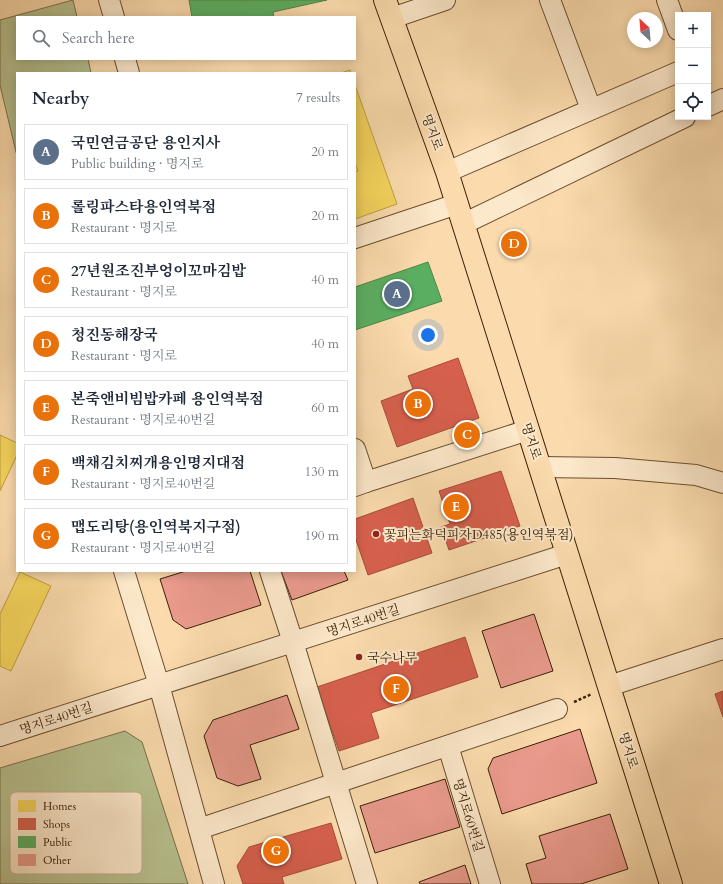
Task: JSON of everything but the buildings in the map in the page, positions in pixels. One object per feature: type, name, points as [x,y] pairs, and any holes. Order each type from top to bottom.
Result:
[{"type":"main road","name":"명지로","points":[[388,9],[447,172],[671,884]]},
{"type":"street","points":[[109,0],[114,16]]},
{"type":"street","points":[[388,9],[445,0]]},
{"type":"street","points":[[550,0],[591,109]]},
{"type":"street","points":[[667,0],[675,22]]},
{"type":"street","points":[[125,60],[129,72]]},
{"type":"street","points":[[447,172],[675,73]]},
{"type":"street","points":[[711,105],[723,99]]},
{"type":"street","points":[[356,238],[460,214],[678,120]]},
{"type":"street","points":[[356,456],[360,484],[528,430]]},
{"type":"street","points":[[540,467],[615,468],[689,474],[723,483]]},
{"type":"street","name":"명지로40번길","points":[[0,736],[567,554]]},
{"type":"street","points":[[124,572],[159,685],[214,884]]},
{"type":"street","points":[[270,572],[367,884]]},
{"type":"street","points":[[609,686],[723,649]]},
{"type":"street","points":[[199,829],[557,710]]},
{"type":"street","name":"명지로60번길","points":[[448,746],[490,884]]},
{"type":"path","points":[[557,710],[609,686]]},
{"type":"green space","points":[[73,0],[77,16],[16,16],[16,60],[88,60],[91,72],[16,72],[16,152],[0,85],[0,20]]},
{"type":"green space","points":[[125,731],[142,742],[188,884],[0,884],[0,768]]},
{"type":"place","name":"청진동해장국","points":[[514,244]]},
{"type":"place","name":"국민연금공단 용인지사","points":[[397,294]]},
{"type":"place","name":"롤링파스타용인역북점","points":[[418,404]]},
{"type":"place","name":"27년원조진부엉이꼬마김밥","points":[[467,435]]},
{"type":"place","name":"본죽앤비빔밥카페 용인역북점","points":[[456,507]]},
{"type":"place","name":"꽃피는화덕피자D485(용인역북점)","points":[[376,534]]},
{"type":"place","name":"국수나무","points":[[359,657]]},
{"type":"place","name":"백채김치찌개용인명지대점","points":[[396,689]]},
{"type":"place","name":"맵도리탕(용인역북지구점)","points":[[276,851]]}]
